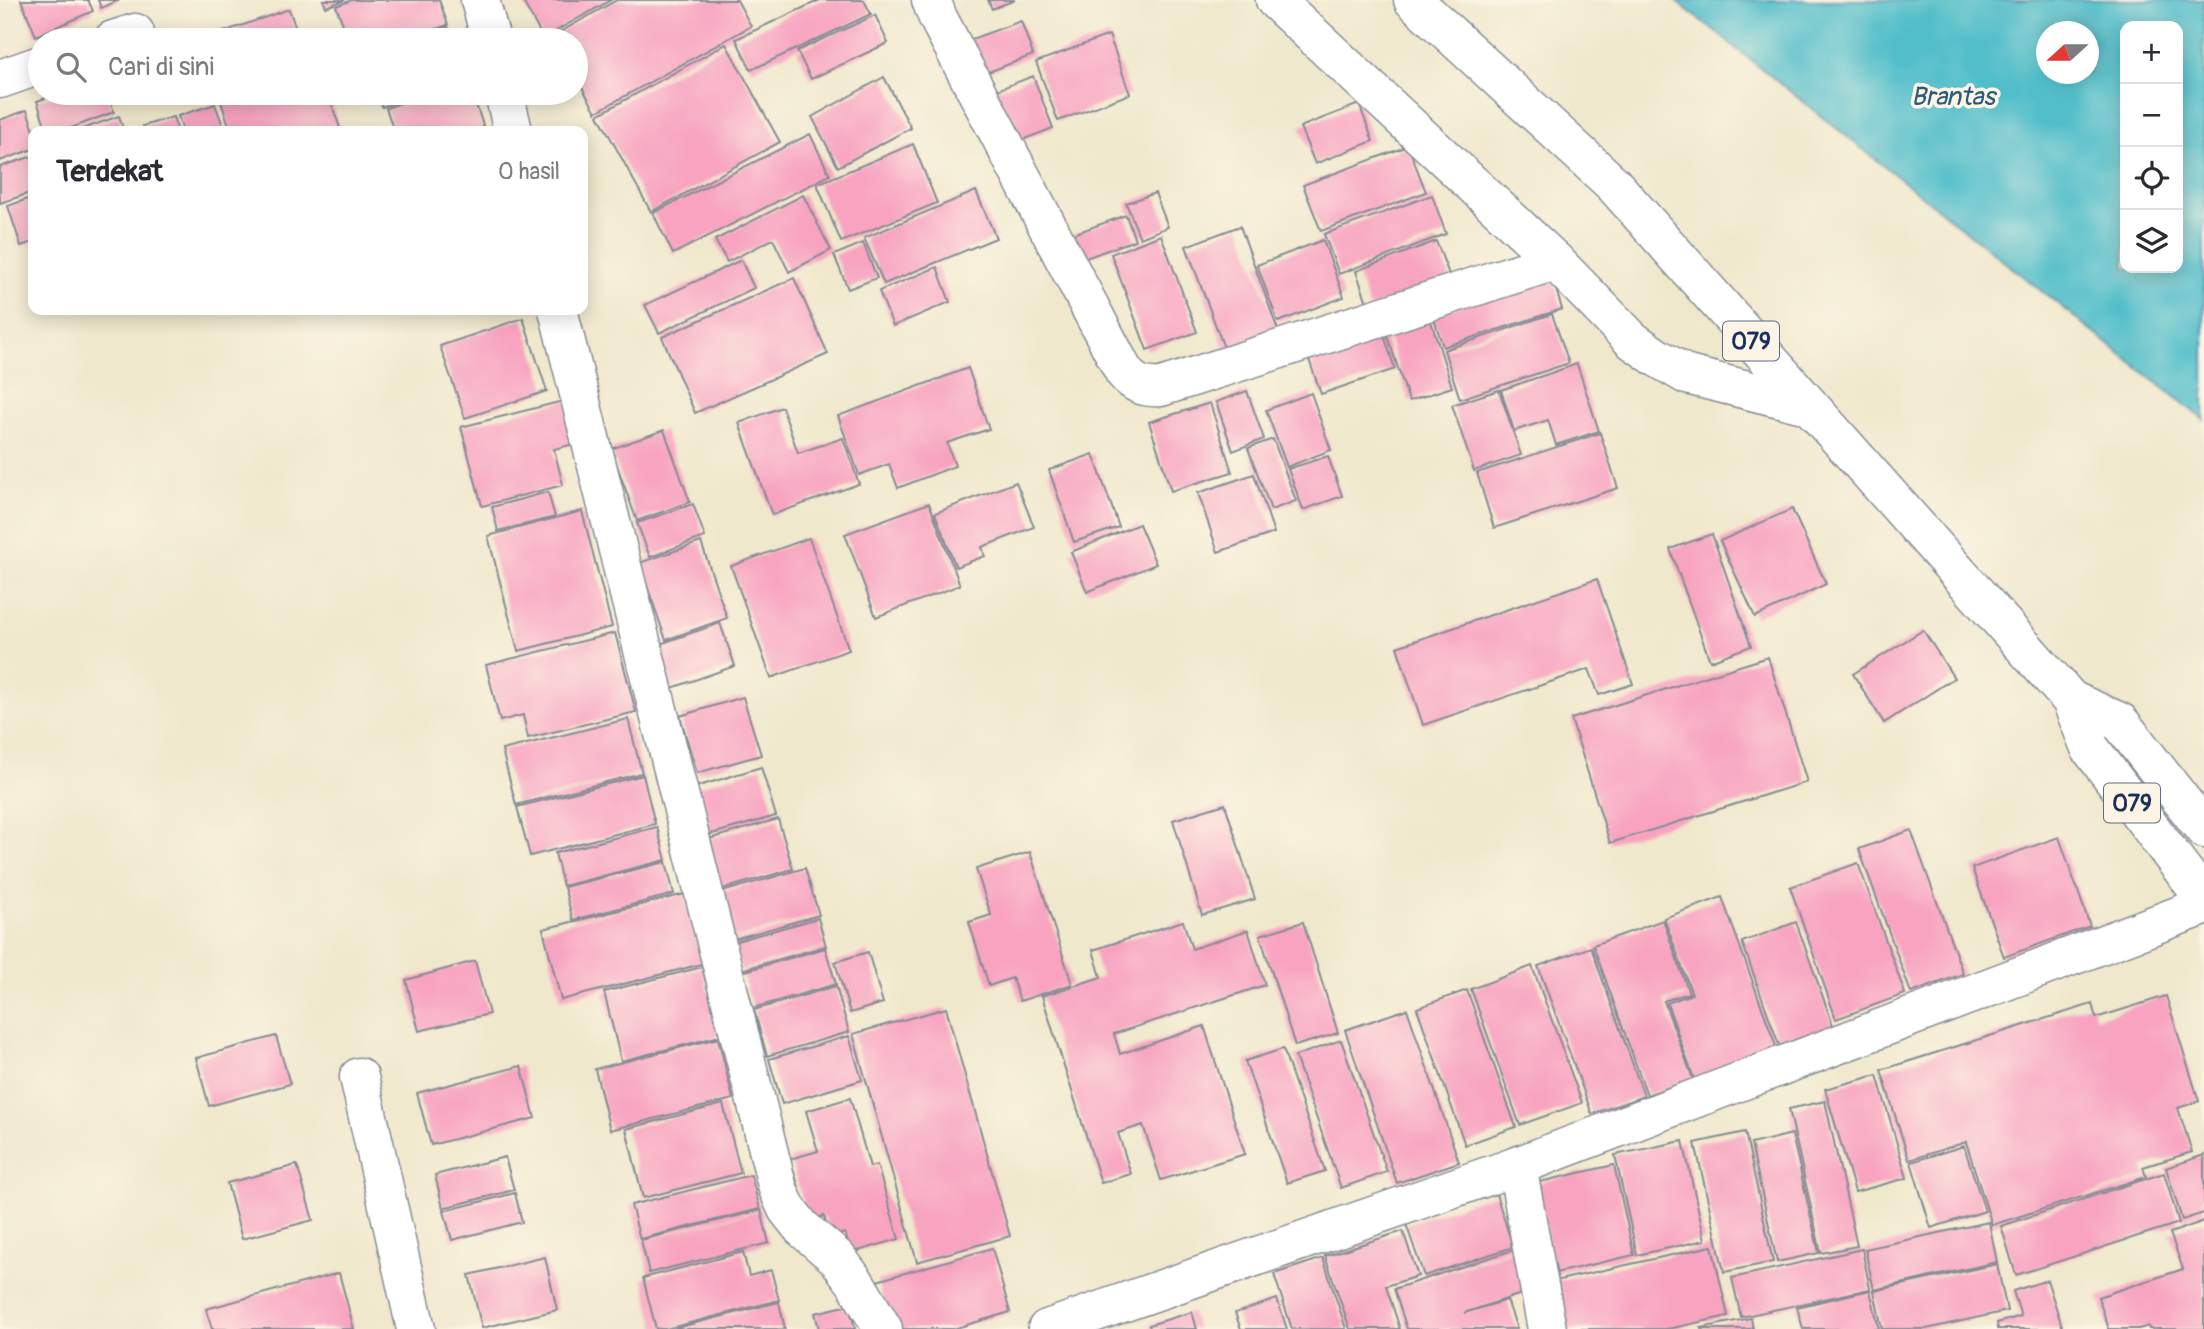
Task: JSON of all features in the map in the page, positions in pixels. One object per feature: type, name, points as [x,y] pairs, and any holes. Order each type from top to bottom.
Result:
[{"type":"street","points":[[480,0],[488,28]]},
{"type":"street","points":[[931,0],[1124,372],[1133,382],[1146,387],[1161,387],[1555,261]]},
{"type":"street","points":[[1275,0],[1555,261],[1632,340],[1687,375],[1808,405]]},
{"type":"street","name":"079","points":[[1413,0],[1614,184],[2071,700],[2090,748],[2204,898]]},
{"type":"street","points":[[0,79],[28,69]]},
{"type":"street","points":[[507,105],[512,126]]},
{"type":"street","points":[[559,315],[778,1189],[787,1209],[802,1228],[837,1258],[855,1282],[883,1329]]},
{"type":"street","name":"079","points":[[2071,700],[2120,722],[2204,829]]},
{"type":"street","points":[[1047,1329],[1517,1166],[2204,906]]},
{"type":"street","points":[[359,1077],[416,1329]]},
{"type":"street","points":[[1517,1166],[1547,1329]]},
{"type":"water","name":"Brantas","points":[[1675,0],[2204,0],[2204,420]]},
{"type":"building","points":[[21,0],[88,0],[93,11],[54,28],[33,28]]},
{"type":"building","points":[[98,0],[120,0],[101,8]]},
{"type":"building","points":[[323,0],[345,0],[326,7]]},
{"type":"building","points":[[352,0],[439,0],[448,25],[439,28],[344,28],[336,6]]},
{"type":"building","points":[[522,0],[611,0],[561,28],[537,28]]},
{"type":"building","points":[[617,0],[737,0],[751,26],[596,112],[588,98],[588,28],[567,28]]},
{"type":"building","points":[[820,0],[864,0],[871,14],[751,70],[736,39]]},
{"type":"building","points":[[988,0],[1015,0],[992,9]]},
{"type":"building","points":[[289,9],[296,28],[234,28]]},
{"type":"building","points":[[875,15],[888,43],[811,79],[797,51]]},
{"type":"building","points":[[1021,21],[1033,55],[978,76],[966,41]]},
{"type":"building","points":[[1109,35],[1130,94],[1058,121],[1036,62]]},
{"type":"building","points":[[726,44],[780,142],[651,212],[598,115]]},
{"type":"building","points":[[1033,76],[1053,128],[1012,144],[992,92]]},
{"type":"building","points":[[884,77],[911,128],[838,167],[812,117]]},
{"type":"building","points":[[1359,104],[1373,141],[1315,164],[1300,127]]},
{"type":"building","points":[[38,105],[111,105],[114,112],[76,126],[45,126]]},
{"type":"building","points":[[215,105],[223,126],[181,126],[178,116]]},
{"type":"building","points":[[222,105],[332,105],[339,126],[229,126]]},
{"type":"building","points":[[395,105],[476,105],[483,126],[392,126],[386,108]]},
{"type":"building","points":[[27,110],[32,126],[28,126],[28,151],[0,161],[0,120]]},
{"type":"building","points":[[119,116],[122,126],[91,126]]},
{"type":"building","points":[[173,117],[176,126],[143,126]]},
{"type":"building","points":[[810,134],[830,175],[673,254],[653,213]]},
{"type":"building","points":[[913,144],[937,203],[841,242],[817,184]]},
{"type":"building","points":[[1408,146],[1426,192],[1321,231],[1303,185]]},
{"type":"building","points":[[28,158],[28,194],[0,203],[0,167]]},
{"type":"building","points":[[976,191],[996,238],[884,284],[864,238]]},
{"type":"building","points":[[1155,193],[1168,227],[1140,238],[1126,203]]},
{"type":"building","points":[[803,195],[831,250],[789,272],[773,239],[727,262],[715,240]]},
{"type":"building","points":[[1432,195],[1446,234],[1339,274],[1324,234]]},
{"type":"building","points":[[28,199],[28,244],[21,246],[8,206]]},
{"type":"building","points":[[1126,215],[1135,240],[1083,259],[1073,234]]},
{"type":"building","points":[[1240,226],[1279,333],[1226,353],[1186,246]]},
{"type":"building","points":[[1161,235],[1197,332],[1147,350],[1111,254]]},
{"type":"building","points":[[1323,240],[1344,297],[1278,322],[1257,265]]},
{"type":"building","points":[[1436,241],[1450,277],[1369,308],[1356,271]]},
{"type":"building","points":[[863,243],[877,278],[848,289],[834,255]]},
{"type":"building","points":[[741,260],[754,288],[659,333],[645,305]]},
{"type":"building","points":[[937,267],[950,302],[893,326],[879,291]]},
{"type":"building","points":[[1552,276],[1562,309],[1443,347],[1433,315]]},
{"type":"building","points":[[794,278],[828,354],[695,413],[662,337]]},
{"type":"building","points":[[1552,314],[1569,363],[1460,399],[1444,350]]},
{"type":"building","points":[[523,318],[547,391],[465,418],[440,346]]},
{"type":"building","points":[[1430,318],[1452,387],[1409,401],[1386,332]]},
{"type":"building","points":[[1382,329],[1395,369],[1321,394],[1307,354]]},
{"type":"building","points":[[1577,364],[1599,431],[1556,445],[1548,420],[1514,431],[1501,390]]},
{"type":"building","points":[[968,368],[989,429],[947,443],[955,466],[898,488],[889,464],[859,475],[838,416]]},
{"type":"building","points":[[1499,390],[1521,455],[1474,471],[1452,405]]},
{"type":"building","points":[[1247,391],[1264,439],[1233,451],[1216,402]]},
{"type":"building","points":[[1311,393],[1331,450],[1287,467],[1266,410]]},
{"type":"building","points":[[567,400],[578,443],[554,449],[563,485],[482,506],[461,427]]},
{"type":"building","points":[[1210,403],[1232,472],[1171,491],[1149,422]]},
{"type":"building","points":[[782,407],[798,453],[843,438],[859,484],[772,515],[739,423]]},
{"type":"building","points":[[664,430],[690,502],[637,521],[611,449]]},
{"type":"building","points":[[1600,433],[1618,488],[1494,528],[1477,473]]},
{"type":"building","points":[[1273,439],[1296,501],[1271,510],[1248,448]]},
{"type":"building","points":[[1093,454],[1119,527],[1074,542],[1049,470]]},
{"type":"building","points":[[1328,456],[1342,496],[1303,510],[1288,469]]},
{"type":"building","points":[[1254,474],[1274,533],[1218,552],[1198,493]]},
{"type":"building","points":[[1016,482],[1034,527],[982,547],[985,556],[956,567],[935,513]]},
{"type":"building","points":[[548,492],[555,517],[498,531],[492,507]]},
{"type":"building","points":[[929,503],[960,585],[876,617],[845,534]]},
{"type":"building","points":[[693,504],[705,537],[650,557],[637,523]]},
{"type":"building","points":[[1792,509],[1826,584],[1755,617],[1720,541]]},
{"type":"building","points":[[582,511],[612,627],[518,651],[488,536]]},
{"type":"building","points":[[1139,524],[1156,564],[1087,592],[1071,552]]},
{"type":"building","points":[[1712,534],[1751,646],[1710,661],[1670,549]]},
{"type":"building","points":[[809,538],[849,650],[771,678],[731,566]]},
{"type":"building","points":[[701,542],[727,618],[666,640],[639,563]]},
{"type":"building","points":[[1597,579],[1633,684],[1599,695],[1589,669],[1423,725],[1397,647]]},
{"type":"building","points":[[720,623],[735,666],[669,689],[654,646]]},
{"type":"building","points":[[1923,630],[1954,678],[1884,723],[1853,674]]},
{"type":"building","points":[[615,633],[636,712],[528,738],[523,715],[500,721],[486,665]]},
{"type":"building","points":[[1768,657],[1807,782],[1610,843],[1571,719]]},
{"type":"building","points":[[743,697],[761,755],[697,773],[680,716]]},
{"type":"building","points":[[628,719],[642,773],[516,805],[502,750]]},
{"type":"building","points":[[761,767],[776,816],[701,837],[686,790]]},
{"type":"building","points":[[643,775],[655,824],[530,856],[517,807]]},
{"type":"building","points":[[1225,804],[1255,899],[1202,915],[1173,820]]},
{"type":"building","points":[[778,819],[793,869],[716,891],[702,841]]},
{"type":"building","points":[[657,827],[666,860],[563,886],[555,853]]},
{"type":"building","points":[[1911,830],[1963,974],[1911,993],[1859,849]]},
{"type":"building","points":[[2059,837],[2090,926],[2004,957],[1972,868]]},
{"type":"building","points":[[1030,852],[1072,984],[1020,1001],[1012,978],[989,986],[969,922],[991,915],[976,869]]},
{"type":"building","points":[[666,862],[674,894],[573,920],[564,887]]},
{"type":"building","points":[[1858,863],[1905,994],[1836,1019],[1790,887]]},
{"type":"building","points":[[805,868],[819,915],[731,940],[718,893]]},
{"type":"building","points":[[685,894],[702,964],[561,1000],[543,929]]},
{"type":"building","points":[[1722,897],[1777,1049],[1694,1079],[1667,1003],[1692,994],[1664,918]]},
{"type":"building","points":[[818,918],[826,946],[741,970],[733,942]]},
{"type":"building","points":[[1663,920],[1689,993],[1664,1001],[1693,1079],[1647,1095],[1593,945]]},
{"type":"building","points":[[1183,921],[1192,949],[1248,930],[1265,985],[1114,1034],[1120,1054],[1204,1026],[1245,1154],[1161,1180],[1143,1125],[1118,1133],[1131,1174],[1101,1183],[1042,996],[1101,977],[1093,950]]},
{"type":"building","points":[[1303,922],[1338,1033],[1295,1046],[1260,935]]},
{"type":"building","points":[[1796,922],[1834,1028],[1780,1048],[1742,942]]},
{"type":"building","points":[[1591,947],[1644,1096],[1592,1114],[1538,966]]},
{"type":"building","points":[[825,948],[836,984],[753,1008],[742,972]]},
{"type":"building","points":[[868,952],[883,1003],[850,1013],[835,962]]},
{"type":"building","points":[[475,961],[489,1014],[419,1031],[406,980]]},
{"type":"building","points":[[1532,966],[1582,1103],[1520,1125],[1471,989]]},
{"type":"building","points":[[702,967],[720,1036],[621,1061],[604,992]]},
{"type":"building","points":[[836,986],[849,1032],[767,1056],[754,1010]]},
{"type":"building","points":[[1467,990],[1516,1127],[1465,1145],[1417,1008]]},
{"type":"building","points":[[2166,996],[2199,1101],[2178,1108],[2192,1152],[2143,1167],[2146,1177],[1992,1225],[1966,1142],[1909,1160],[1881,1070],[2092,1004],[2096,1018]]},
{"type":"building","points":[[946,1008],[1010,1236],[917,1262],[853,1034]]},
{"type":"building","points":[[1407,1009],[1459,1162],[1397,1183],[1345,1030]]},
{"type":"building","points":[[276,1036],[290,1084],[209,1106],[196,1058]]},
{"type":"building","points":[[849,1036],[862,1080],[782,1104],[769,1059]]},
{"type":"building","points":[[718,1038],[733,1099],[610,1130],[595,1069]]},
{"type":"building","points":[[1341,1040],[1387,1172],[1341,1188],[1295,1056]]},
{"type":"building","points":[[1283,1049],[1325,1171],[1287,1183],[1245,1061]]},
{"type":"building","points":[[521,1066],[535,1118],[431,1145],[417,1093]]},
{"type":"building","points":[[1877,1075],[1907,1178],[1855,1192],[1825,1089]]},
{"type":"building","points":[[850,1098],[870,1167],[877,1165],[899,1239],[851,1253],[845,1233],[830,1237],[824,1216],[809,1220],[790,1159],[818,1151],[806,1111]]},
{"type":"building","points":[[1825,1101],[1857,1246],[1821,1253],[1789,1109]]},
{"type":"building","points":[[723,1104],[741,1173],[643,1198],[626,1129]]},
{"type":"building","points":[[1745,1132],[1773,1262],[1724,1272],[1695,1143]]},
{"type":"building","points":[[1792,1134],[1819,1253],[1777,1262],[1751,1144]]},
{"type":"building","points":[[1683,1141],[1705,1240],[1637,1255],[1615,1155]]},
{"type":"building","points":[[1964,1146],[1985,1211],[1931,1228],[1911,1162]]},
{"type":"building","points":[[2204,1155],[2204,1213],[2182,1220],[2166,1168]]},
{"type":"building","points":[[505,1157],[514,1190],[443,1208],[435,1175]]},
{"type":"building","points":[[297,1165],[313,1220],[242,1239],[227,1183]]},
{"type":"building","points":[[1614,1165],[1634,1255],[1555,1273],[1535,1183]]},
{"type":"building","points":[[2164,1173],[2179,1223],[2016,1275],[2001,1226]]},
{"type":"building","points":[[751,1175],[760,1209],[640,1239],[631,1205]]},
{"type":"building","points":[[515,1193],[522,1222],[452,1240],[444,1211]]},
{"type":"building","points":[[1496,1194],[1513,1247],[1424,1276],[1406,1224]]},
{"type":"building","points":[[761,1210],[769,1243],[649,1273],[641,1240]]},
{"type":"building","points":[[2204,1221],[2204,1329],[2149,1329],[2148,1326],[2139,1329],[2109,1329],[2098,1297],[2183,1269],[2170,1233]]},
{"type":"building","points":[[1989,1222],[1997,1262],[1874,1290],[1865,1249]]},
{"type":"building","points":[[1403,1231],[1418,1276],[1386,1286],[1400,1329],[1350,1329],[1325,1256]]},
{"type":"building","points":[[1712,1246],[1728,1316],[1668,1329],[1560,1329],[1550,1282]]},
{"type":"building","points":[[992,1248],[1010,1312],[953,1329],[891,1329],[877,1281]]},
{"type":"building","points":[[1516,1249],[1530,1291],[1464,1313],[1507,1300],[1517,1329],[1407,1329],[1394,1289]]},
{"type":"building","points":[[1862,1249],[1870,1289],[1741,1317],[1732,1278]]},
{"type":"building","points":[[743,1252],[749,1276],[771,1270],[779,1300],[666,1329],[656,1329],[643,1278]]},
{"type":"building","points":[[545,1257],[557,1310],[482,1328],[469,1275]]},
{"type":"building","points":[[1323,1258],[1346,1329],[1292,1329],[1274,1274]]},
{"type":"building","points":[[1997,1264],[2007,1311],[1926,1329],[1882,1329],[1874,1291]]},
{"type":"building","points":[[339,1273],[354,1329],[212,1329],[206,1309]]},
{"type":"building","points":[[2047,1280],[2063,1329],[1998,1329],[1997,1323],[2021,1316],[2013,1291]]},
{"type":"building","points":[[1870,1290],[1879,1329],[1803,1329],[1797,1307]]},
{"type":"building","points":[[1277,1299],[1287,1329],[1241,1329],[1235,1313]]},
{"type":"building","points":[[779,1302],[785,1329],[676,1329],[676,1328]]},
{"type":"building","points":[[849,1305],[855,1329],[819,1329],[815,1313]]},
{"type":"building","points":[[1192,1312],[1197,1329],[1150,1329],[1149,1325]]},
{"type":"building","points":[[1751,1318],[1753,1329],[1701,1329],[1701,1328]]}]
